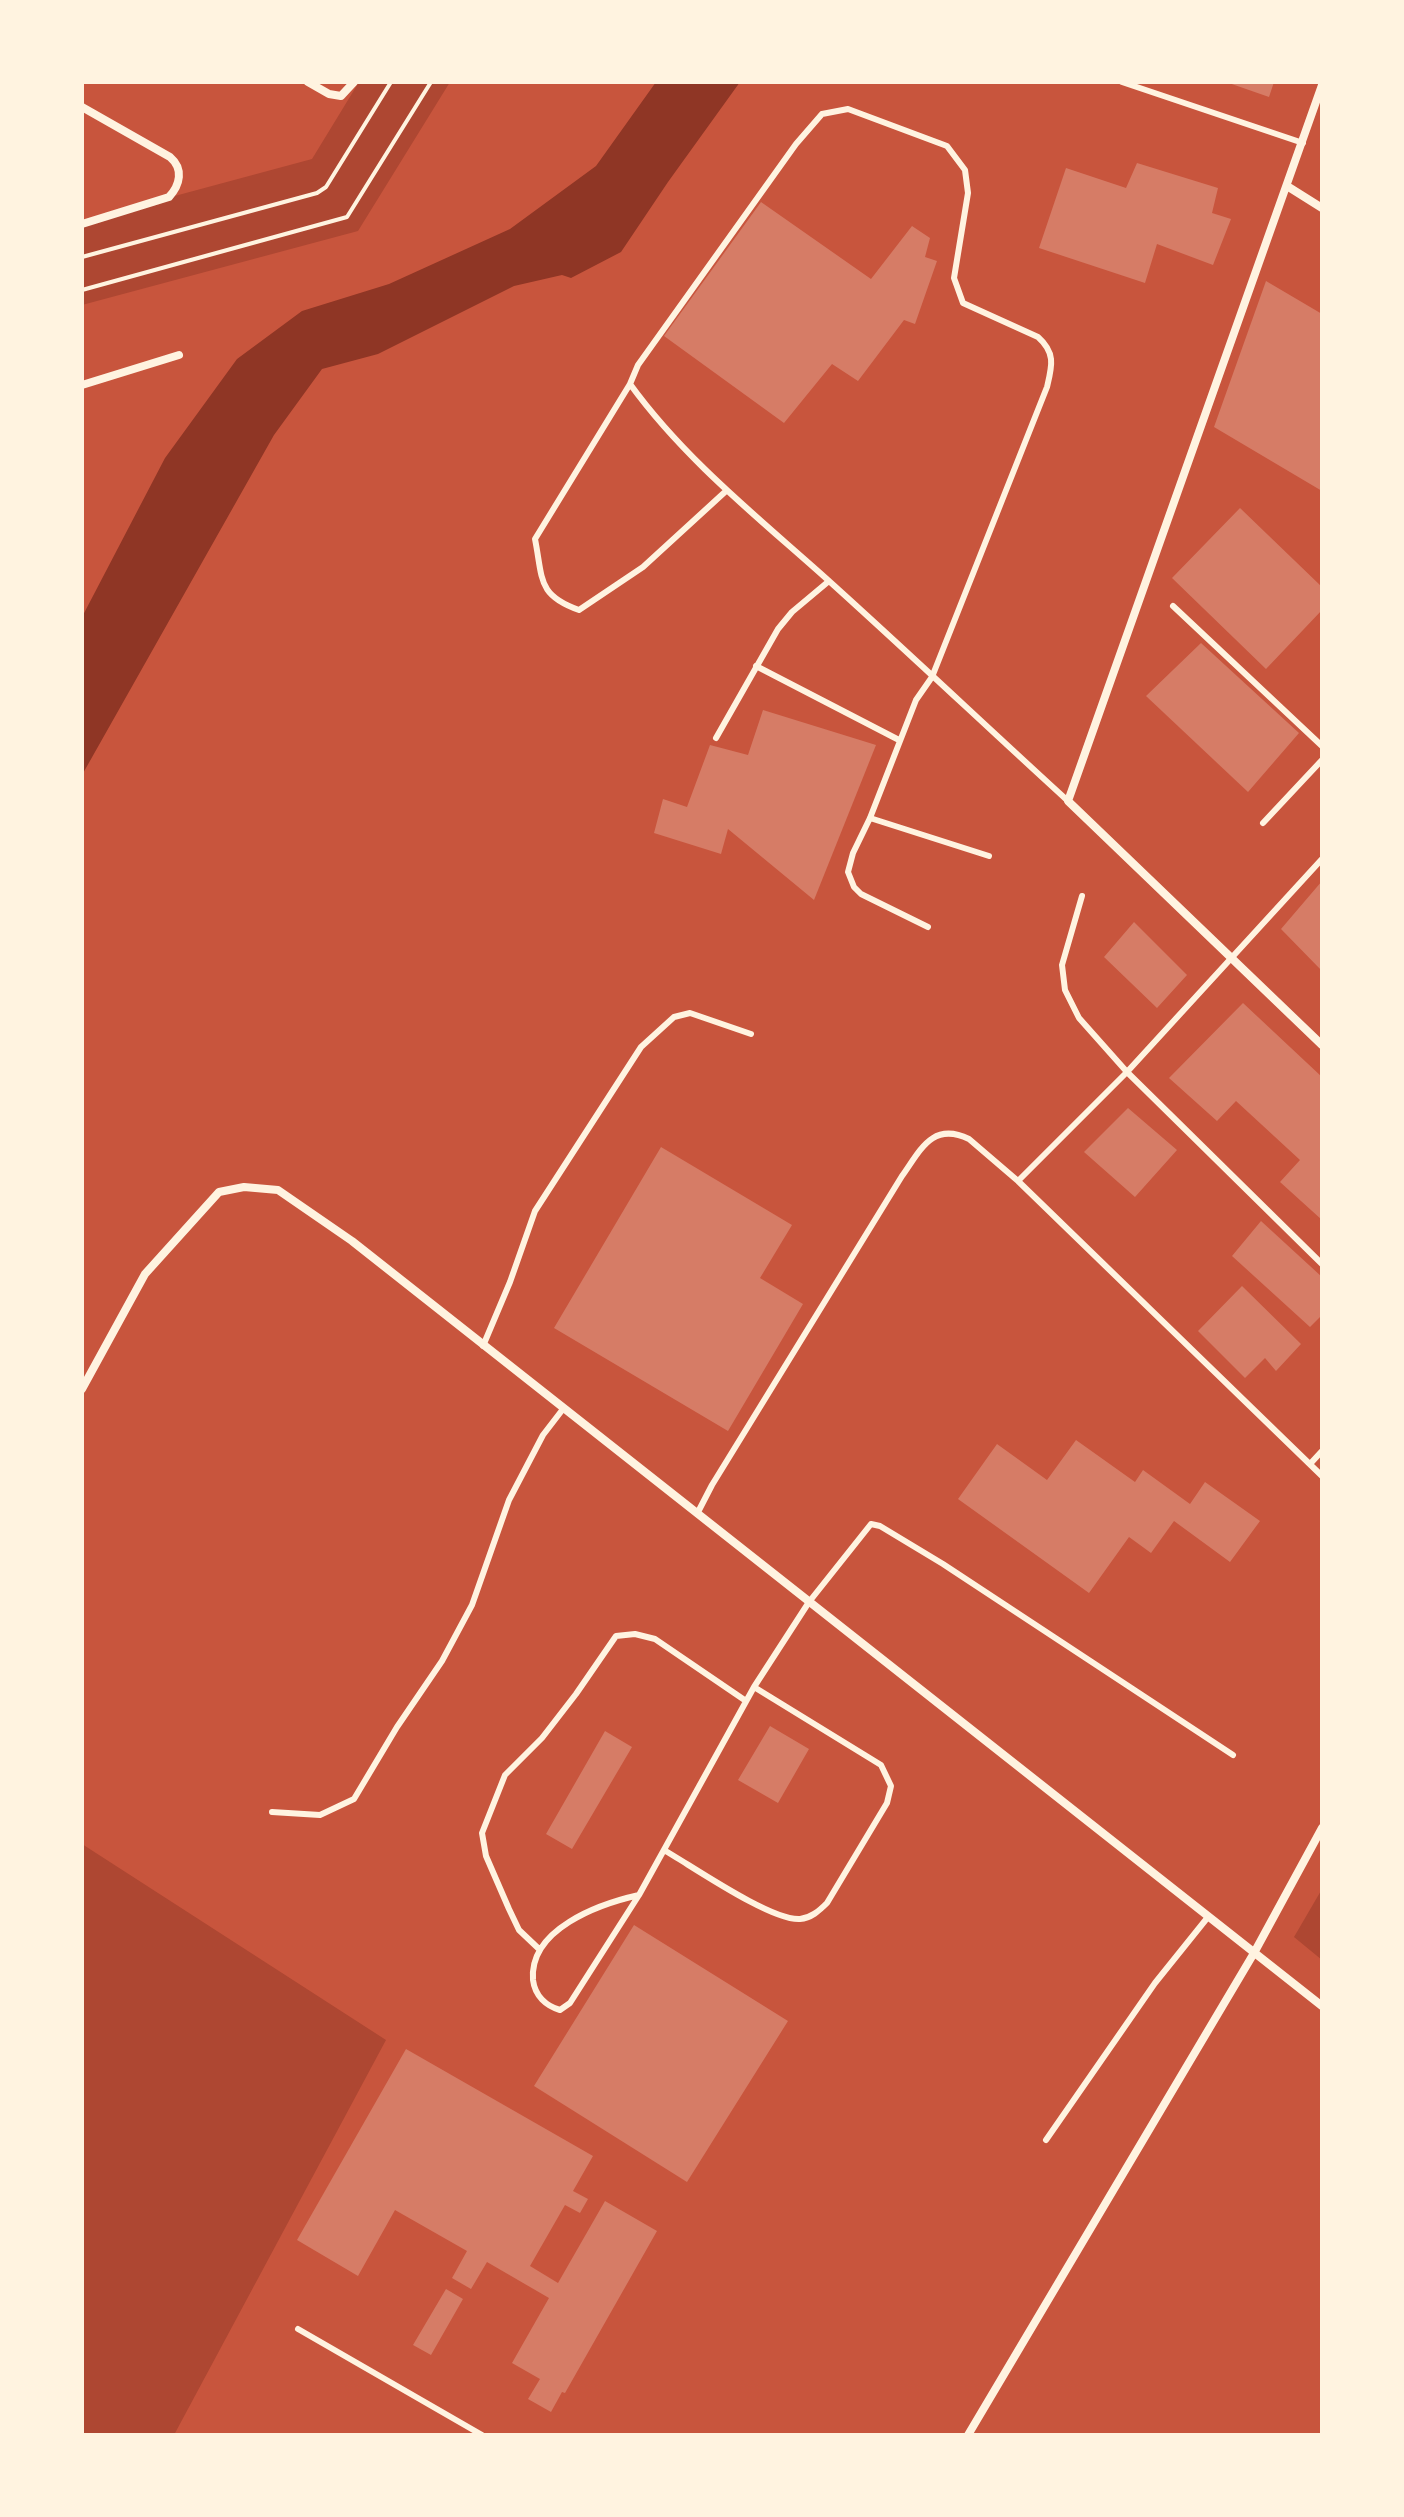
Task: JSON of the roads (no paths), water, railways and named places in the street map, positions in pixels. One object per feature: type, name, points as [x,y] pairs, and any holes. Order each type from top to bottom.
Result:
[{"type":"street","points":[[308,82],[329,94],[344,95],[354,82]]},
{"type":"street","points":[[1322,85],[1068,801],[1322,1045]]},
{"type":"street","points":[[82,107],[170,157],[177,166],[179,178],[176,190],[169,197],[82,224]]},
{"type":"street","points":[[1287,186],[1322,208]]},
{"type":"street","points":[[82,385],[179,355]]},
{"type":"street","points":[[82,1389],[145,1274],[219,1192],[244,1187],[278,1190],[352,1241],[1322,2006]]},
{"type":"street","points":[[968,2435],[1254,1953],[1322,1828]]},
{"type":"lane","points":[[1122,82],[1303,143]]},
{"type":"lane","points":[[726,491],[643,567],[579,610],[558,602],[546,590],[535,539],[630,384],[638,365],[796,144],[822,114],[848,109],[947,146],[965,170],[968,193],[954,278],[963,303],[1038,337],[1046,344],[1053,361],[1047,387],[932,677],[916,700],[848,872],[849,879],[861,894],[874,903],[928,927]]},
{"type":"lane","points":[[630,384],[726,491],[829,581],[1068,801]]},
{"type":"lane","points":[[716,738],[778,629],[792,612],[829,581]]},
{"type":"lane","points":[[1173,606],[1322,746]]},
{"type":"lane","points":[[756,666],[899,740]]},
{"type":"lane","points":[[1263,823],[1322,760]]},
{"type":"lane","points":[[870,818],[989,856]]},
{"type":"lane","points":[[1018,1181],[1127,1072],[1322,859]]},
{"type":"lane","points":[[1082,896],[1064,951],[1062,976],[1065,990],[1079,1018],[1127,1072],[1322,1264]]},
{"type":"lane","points":[[483,1346],[535,1211],[641,1047],[674,1017],[690,1013],[751,1034]]},
{"type":"lane","points":[[697,1514],[886,1203],[927,1142],[934,1136],[946,1133],[969,1139],[1018,1181],[1322,1476]]},
{"type":"lane","points":[[272,1812],[320,1815],[354,1799],[397,1727],[442,1661],[472,1605],[509,1500],[543,1435],[563,1409]]},
{"type":"lane","points":[[1310,1464],[1322,1451]]},
{"type":"lane","points":[[639,1895],[597,1908],[550,1935],[539,1949],[533,1968],[533,1985],[549,2007],[560,2010],[570,2003],[639,1895],[754,1687],[809,1602],[871,1524],[880,1526],[943,1564],[1233,1755]]},
{"type":"lane","points":[[539,1949],[519,1930],[486,1856],[482,1833],[505,1775],[542,1738],[616,1636],[635,1634],[655,1639],[746,1701]]},
{"type":"lane","points":[[664,1850],[764,1908],[788,1918],[800,1919],[819,1912],[827,1903],[887,1803],[891,1786],[881,1765],[754,1687]]},
{"type":"lane","points":[[1046,2140],[1155,1983],[1208,1917]]},
{"type":"lane","points":[[298,2329],[482,2435]]}]
